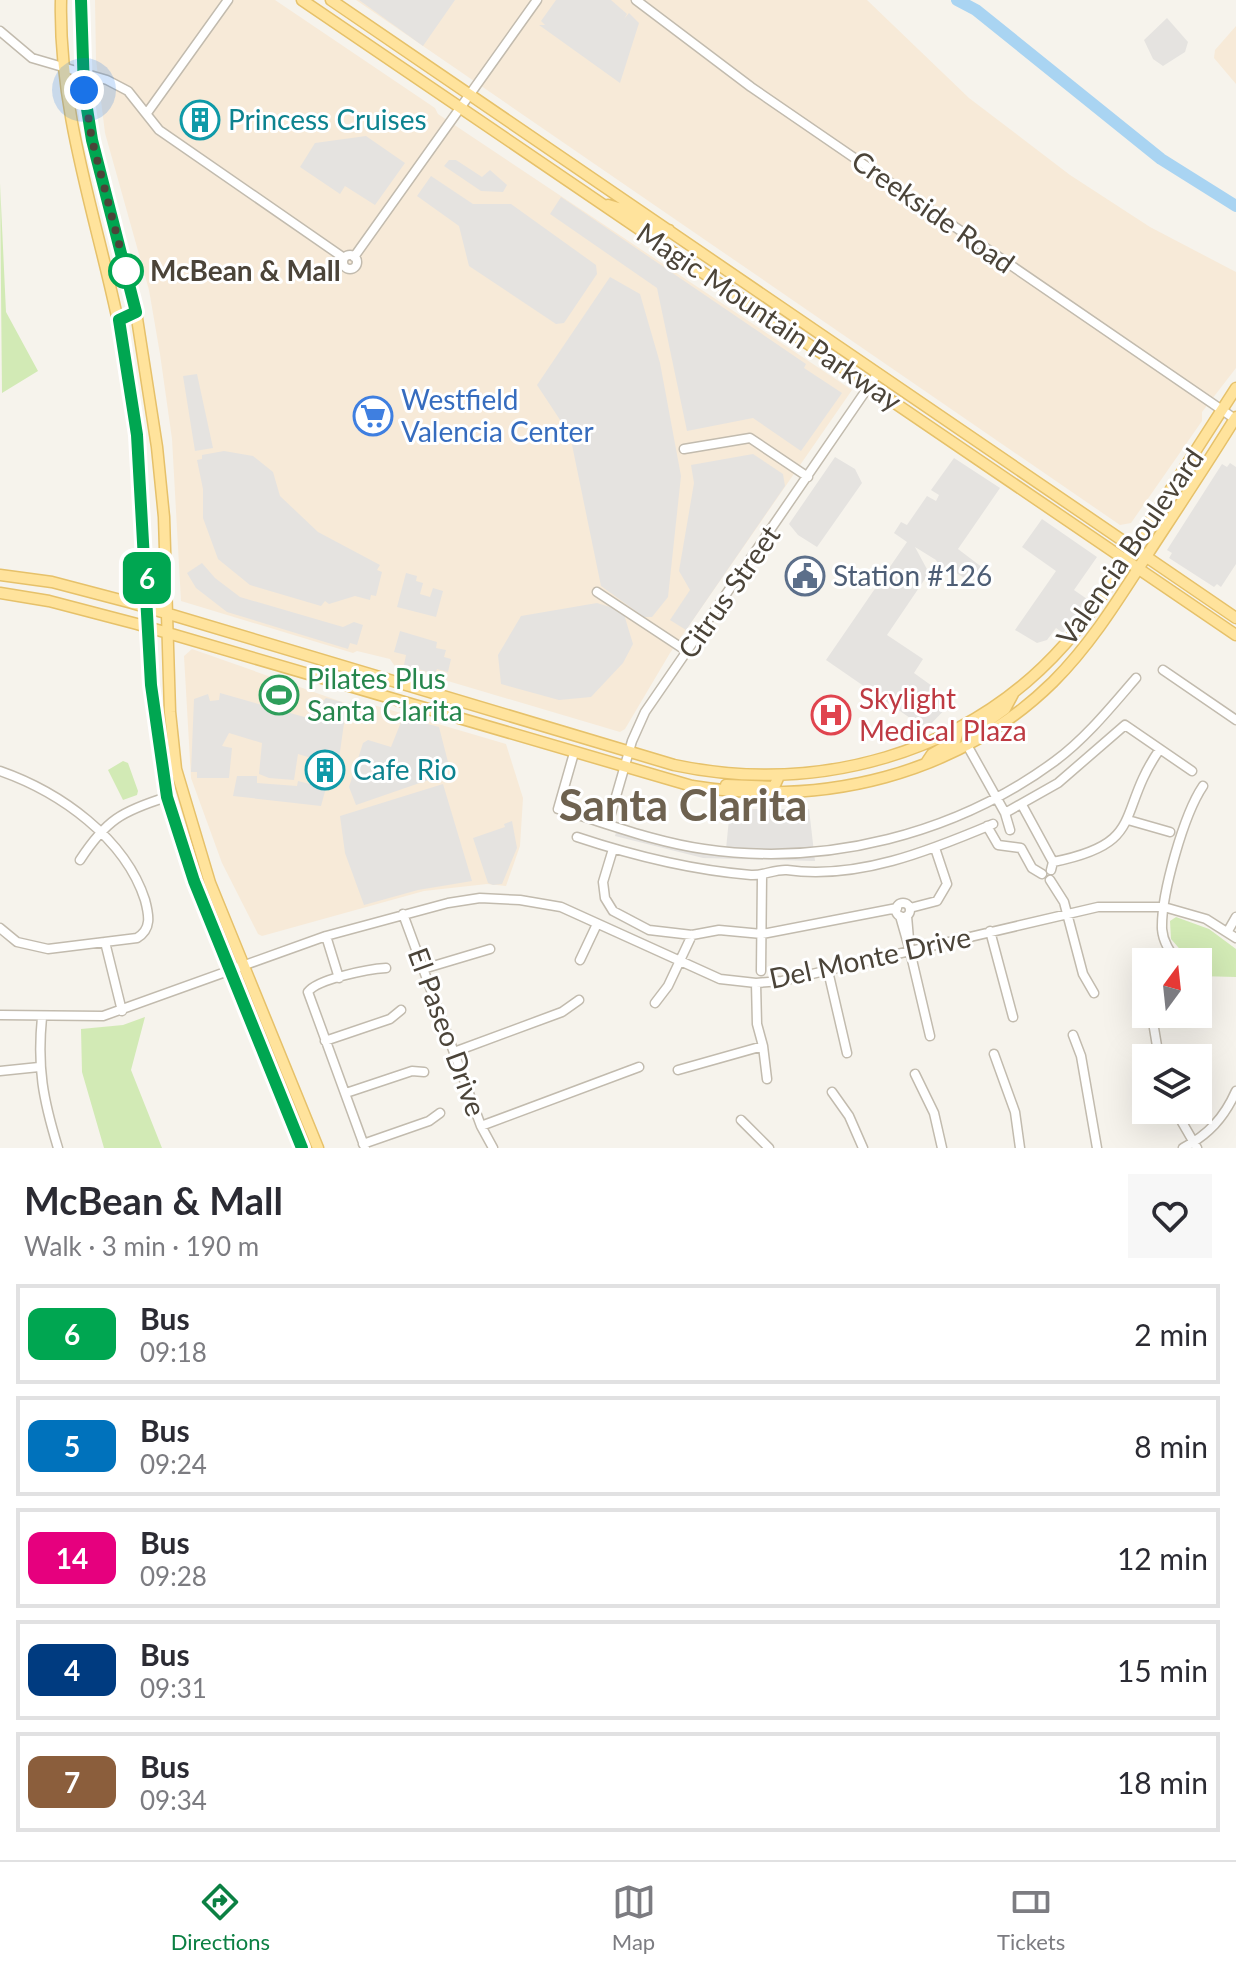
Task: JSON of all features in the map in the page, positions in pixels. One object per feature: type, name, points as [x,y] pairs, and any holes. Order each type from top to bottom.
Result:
[{"type":"main road","points":[[61,0],[63,69],[74,139],[116,303],[130,384],[144,523],[155,722],[167,797],[194,881],[302,1148]]},
{"type":"main road","points":[[81,0],[83,74],[92,140],[136,312],[152,402],[164,517],[176,769],[195,840],[318,1148]]},
{"type":"main road","name":"Magic Mountain Parkway","points":[[302,0],[458,109],[1127,558],[1236,635]]},
{"type":"main road","name":"Magic Mountain Parkway","points":[[331,0],[1236,618]]},
{"type":"main road","points":[[598,202],[625,210],[662,234],[669,230]]},
{"type":"main road","name":"Valencia Boulevard","points":[[0,575],[52,582],[147,607],[629,752],[703,771],[779,776],[835,770],[889,758],[959,728],[1014,693],[1081,626],[1236,388]]},
{"type":"main road","name":"Valencia Boulevard","points":[[0,593],[49,601],[148,627],[574,753],[713,789],[757,794],[814,792],[870,782],[925,765],[967,745],[1029,704],[1108,617],[1235,418]]},
{"type":"main road","points":[[967,745],[970,734],[1005,709],[1014,693]]},
{"type":"main road","points":[[925,765],[932,754],[955,741],[959,728]]},
{"type":"main road","points":[[713,789],[727,785],[774,787],[779,776]]},
{"type":"street","points":[[147,113],[228,0]]},
{"type":"street","points":[[0,31],[24,54],[119,85],[138,100],[159,130],[175,143],[349,258],[537,0]]},
{"type":"street","name":"Creekside Road","points":[[636,0],[751,87],[1235,418]]},
{"type":"street","name":"Citrus Street","points":[[608,824],[624,767],[645,712],[878,373]]},
{"type":"street","points":[[684,449],[750,438],[808,477]]},
{"type":"street","points":[[597,592],[688,652]]},
{"type":"street","points":[[1163,670],[1236,720]]},
{"type":"street","points":[[574,753],[558,809],[704,849],[814,851],[870,843],[931,827],[996,797],[1057,759],[1105,715],[1136,678]]},
{"type":"street","points":[[1005,813],[1058,783],[1125,725],[1192,771]]},
{"type":"street","points":[[967,745],[1005,813],[1010,830]]},
{"type":"street","points":[[577,837],[667,864],[762,876],[784,870],[801,875],[856,869],[935,848],[990,825],[998,845],[1021,848],[1032,868],[1049,871],[1106,847],[1128,820],[1160,749]]},
{"type":"street","points":[[0,771],[54,796],[99,832],[134,869],[148,912],[144,934],[48,949],[28,947],[0,928]]},
{"type":"street","points":[[1167,948],[1162,931],[1164,907],[1196,796],[1203,786]]},
{"type":"street","points":[[80,860],[99,832],[130,808],[167,797]]},
{"type":"street","points":[[1022,805],[1065,909],[1083,974],[1094,993]]},
{"type":"street","points":[[1128,820],[1170,832]]},
{"type":"street","points":[[613,849],[603,882],[613,911],[649,930],[692,935],[719,930],[762,934],[903,912],[937,901],[947,884],[935,848]]},
{"type":"street","points":[[761,971],[762,876]]},
{"type":"street","name":"Del Monte Drive","points":[[0,1015],[77,1018],[122,1011],[326,936],[448,903],[503,898],[546,903],[720,979],[756,983],[828,971],[1065,909],[1126,905],[1164,907],[1206,919],[1236,938]]},
{"type":"street","points":[[903,912],[930,1036]]},
{"type":"street","name":"El Paseo Drive","points":[[403,914],[481,1126],[493,1148]]},
{"type":"street","points":[[1228,931],[1236,917]]},
{"type":"street","points":[[580,960],[597,924]]},
{"type":"street","points":[[990,931],[1013,1017]]},
{"type":"street","points":[[655,1003],[680,963],[692,935]]},
{"type":"street","points":[[326,936],[339,978]]},
{"type":"street","points":[[105,942],[122,1011]]},
{"type":"street","points":[[423,969],[490,949]]},
{"type":"street","points":[[386,968],[339,978],[311,987],[308,992],[364,1146],[429,1121],[440,1113]]},
{"type":"street","points":[[828,971],[847,1053]]},
{"type":"street","points":[[756,983],[757,1024],[767,1079]]},
{"type":"street","points":[[454,1052],[562,1012],[579,1000]]},
{"type":"street","points":[[325,1041],[390,1019],[401,1010]]},
{"type":"street","points":[[42,1017],[39,1067],[42,1094],[58,1148]]},
{"type":"street","points":[[1073,1035],[1081,1056],[1097,1148]]},
{"type":"street","points":[[678,1070],[763,1046]]},
{"type":"street","points":[[994,1054],[1015,1112],[1020,1148]]},
{"type":"street","points":[[0,1071],[39,1067]]},
{"type":"street","points":[[481,1126],[639,1067]]},
{"type":"street","points":[[346,1093],[412,1071],[424,1072]]},
{"type":"street","points":[[915,1074],[934,1113],[942,1148]]},
{"type":"street","points":[[1183,1148],[1196,1145],[1219,1122],[1236,1091]]},
{"type":"street","points":[[832,1092],[849,1116],[863,1148]]},
{"type":"street","points":[[741,1120],[769,1148]]},
{"type":"street","points":[[1183,1124],[1196,1145]]},
{"type":"shaded area","points":[[95,0],[275,0],[435,108],[438,114],[852,390],[670,653],[625,729],[620,732],[394,665],[390,659],[357,651],[353,653],[181,601],[172,439],[160,354],[149,290],[105,133],[96,60]]},
{"type":"shaded area","points":[[356,0],[867,0],[969,98],[1070,175],[1150,227],[1236,272],[1236,368],[1202,412],[1202,421],[1131,523],[1120,525]]},
{"type":"shaded area","points":[[359,0],[455,0],[423,46]]},
{"type":"shaded area","points":[[556,0],[611,0],[627,14],[624,19],[629,13],[639,23],[620,83],[539,25],[545,25],[541,21]]},
{"type":"shaded area","points":[[1167,18],[1188,42],[1185,52],[1163,66],[1153,59],[1144,40]]},
{"type":"shaded area","points":[[1236,26],[1236,84],[1214,58],[1215,50]]},
{"type":"shaded area","points":[[366,136],[405,163],[375,205],[345,186],[340,194],[300,167],[315,143]]},
{"type":"shaded area","points":[[449,160],[456,160],[482,177],[490,170],[507,185],[503,192],[481,191],[444,166]]},
{"type":"shaded area","points":[[431,176],[473,204],[511,204],[596,265],[597,274],[564,323],[556,324],[469,266],[459,226],[417,196]]},
{"type":"shaded area","points":[[561,197],[806,364],[804,368],[842,393],[801,451],[753,418],[687,431],[657,288],[550,214]]},
{"type":"shaded area","points":[[610,277],[640,294],[660,363],[681,476],[668,597],[652,617],[644,617],[601,586],[570,435],[537,385]]},
{"type":"shaded area","points":[[197,374],[213,448],[195,451],[183,376]]},
{"type":"shaded area","points":[[224,451],[253,456],[273,472],[280,496],[318,532],[380,565],[377,570],[382,572],[376,596],[371,595],[370,600],[355,596],[329,604],[325,601],[321,606],[250,585],[218,559],[203,518],[203,489],[197,460],[202,459],[202,455]]},
{"type":"shaded area","points":[[753,454],[783,474],[785,486],[686,630],[670,620],[690,590],[679,571],[694,483],[691,465]]},
{"type":"shaded area","points":[[835,457],[855,469],[862,483],[817,547],[798,535],[789,524]]},
{"type":"shaded area","points":[[954,458],[1000,488],[958,549],[983,568],[972,583],[947,567],[943,571],[936,560],[915,547],[929,573],[887,635],[923,659],[914,673],[953,701],[926,729],[826,660],[907,542],[894,533],[901,522],[907,525],[927,496],[936,501],[939,495],[931,490]]},
{"type":"shaded area","points":[[1230,463],[1236,467],[1236,564],[1221,587],[1217,584],[1214,587],[1169,558],[1172,553],[1167,550],[1222,464],[1227,467]]},
{"type":"shaded area","points":[[1042,519],[1097,557],[1074,590],[1087,599],[1063,633],[1056,628],[1047,640],[1037,643],[1015,630],[1056,571],[1022,547]]},
{"type":"shaded area","points":[[202,563],[215,578],[240,597],[343,627],[354,622],[363,625],[357,645],[350,643],[348,649],[227,612],[196,588],[187,573]]},
{"type":"shaded area","points":[[406,573],[417,576],[416,581],[423,583],[420,594],[430,597],[433,588],[443,591],[436,617],[397,607]]},
{"type":"shaded area","points":[[597,603],[623,611],[633,644],[623,663],[591,697],[559,700],[501,684],[498,655],[521,616]]},
{"type":"shaded area","points":[[400,631],[437,642],[436,648],[446,650],[444,657],[451,659],[448,672],[437,669],[435,674],[404,665],[406,655],[394,652]]},
{"type":"shaded area","points":[[192,649],[345,703],[377,706],[506,744],[523,798],[520,846],[506,886],[487,884],[424,891],[262,936],[258,934],[222,863],[191,778],[184,656]]},
{"type":"shaded area","points":[[220,693],[308,718],[326,698],[342,702],[341,707],[346,709],[338,766],[298,754],[294,780],[269,778],[259,774],[262,743],[229,733],[222,746],[232,748],[229,778],[197,778],[197,772],[191,772],[194,699],[208,694],[210,701],[219,700]]},
{"type":"shaded area","points":[[403,717],[439,727],[448,762],[435,770],[437,777],[356,805],[349,787],[363,743],[368,740],[391,747]]},
{"type":"shaded area","points":[[237,776],[257,776],[257,783],[297,786],[298,781],[326,788],[321,806],[233,796]]},
{"type":"shaded area","points":[[443,784],[472,881],[418,890],[364,905],[345,853],[340,816]]},
{"type":"shaded area","points":[[730,809],[744,814],[745,809],[809,809],[815,861],[703,858],[615,836],[617,828],[661,840],[726,849]]},
{"type":"shaded area","points":[[512,821],[517,848],[502,884],[493,885],[488,883],[473,838],[505,827],[504,824]]},
{"type":"green space","points":[[0,183],[6,312],[38,371],[2,393]]},
{"type":"green space","points":[[123,761],[128,763],[138,791],[137,795],[123,800],[108,770]]},
{"type":"green space","points":[[1176,917],[1209,929],[1236,949],[1236,977],[1212,976],[1212,948],[1179,948],[1171,939],[1170,921]]},
{"type":"green space","points":[[145,1017],[131,1070],[162,1148],[104,1148],[82,1072],[81,1029],[123,1025]]},
{"type":"waterway","points":[[957,0],[976,10],[1161,159],[1236,206]]},
{"type":"bus line","name":"6","points":[[81,0],[84,90],[92,140],[136,312],[119,320],[137,435],[146,550],[151,685],[167,797],[194,881],[302,1148]]},
{"type":"place","name":"Princess Cruises","points":[[200,120]]},
{"type":"place","name":"McBean & Mall","points":[[126,271]]},
{"type":"place","name":"Westfield Valencia Center","points":[[373,416]]},
{"type":"place","name":"Station #126","points":[[805,576]]},
{"type":"place","name":"Pilates Plus Santa Clarita","points":[[279,695]]},
{"type":"place","name":"Skylight Medical Plaza","points":[[831,715]]},
{"type":"place","name":"Cafe Rio","points":[[325,770]]},
{"type":"district","name":"Santa Clarita","points":[[683,806]]},
{"type":"route","points":[[84,90],[92,140],[126,271]]}]
